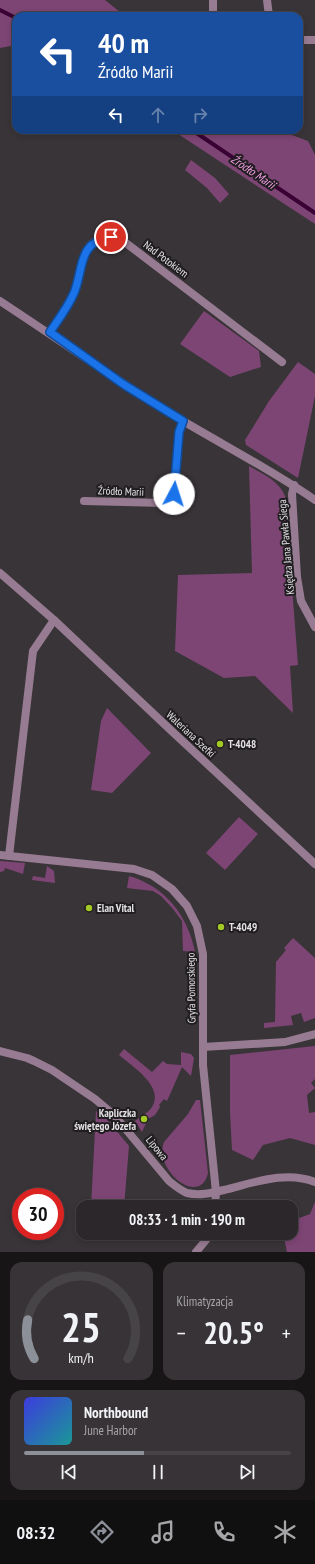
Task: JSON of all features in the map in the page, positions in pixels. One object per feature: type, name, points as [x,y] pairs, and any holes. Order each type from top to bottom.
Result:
[{"type":"street","points":[[213,0],[213,12]]},
{"type":"street","points":[[267,0],[268,12]]},
{"type":"street","points":[[303,40],[315,40]]},
{"type":"street","name":"Nad Potokiem","points":[[50,332],[72,297],[83,256],[91,244],[102,238],[111,237],[122,240],[282,362]]},
{"type":"street","points":[[0,301],[50,332],[123,384],[183,421],[294,485],[315,500]]},
{"type":"street","name":"Źródło Marii","points":[[84,501],[164,503],[170,501],[174,494],[179,432],[183,421]]},
{"type":"street","name":"Księdza Jana Pawła Siega","points":[[294,485],[292,494],[301,601],[315,628]]},
{"type":"street","name":"Waleriana Szefki","points":[[0,573],[54,620],[315,864]]},
{"type":"street","points":[[9,856],[33,651],[54,620]]},
{"type":"street","name":"Gryfa Pomorskiego","points":[[0,855],[134,868],[152,875],[172,889],[187,906],[197,926],[203,954],[203,1047],[205,1090],[216,1192],[215,1200]]},
{"type":"street","points":[[203,1047],[285,1042],[315,1034]]},
{"type":"street","name":"Lipowa","points":[[0,1051],[27,1058],[52,1070],[95,1099],[114,1115],[169,1181],[179,1189],[197,1195],[216,1192],[273,1178],[291,1177],[315,1182]]},
{"type":"street","points":[[196,1252],[206,1240]]},
{"type":"shaded area","points":[[0,0],[105,0],[120,12],[12,12],[12,46],[0,48]]},
{"type":"shaded area","points":[[178,134],[289,134],[308,141],[315,155],[315,224]]},
{"type":"shaded area","points":[[191,160],[215,178],[229,194],[220,203],[207,188],[185,170]]},
{"type":"shaded area","points":[[204,311],[259,351],[261,367],[230,377],[180,344]]},
{"type":"shaded area","points":[[298,362],[315,374],[315,396],[298,478],[246,445],[245,440],[269,401]]},
{"type":"shaded area","points":[[249,466],[265,475],[279,486],[285,496],[298,665],[290,666],[293,713],[255,676],[224,678],[175,651],[178,575],[252,573]]},
{"type":"shaded area","points":[[107,708],[151,753],[112,793],[91,790],[101,721]]},
{"type":"shaded area","points":[[239,817],[258,834],[225,870],[206,853]]},
{"type":"shaded area","points":[[0,861],[25,863],[23,874],[5,868],[4,871],[0,872]]},
{"type":"shaded area","points":[[47,866],[54,871],[55,883],[32,880],[33,876],[45,878]]},
{"type":"shaded area","points":[[129,876],[154,887],[173,904],[187,926],[195,952],[183,951],[182,921],[173,909],[161,896],[153,891],[127,888]]},
{"type":"shaded area","points":[[293,938],[315,958],[315,1018],[304,1022],[301,1013],[291,1016],[293,1025],[264,1028],[264,1023],[275,1022],[276,962],[286,950],[284,948]]},
{"type":"shaded area","points":[[315,1046],[315,1079],[311,1083],[315,1088],[307,1095],[309,1113],[315,1112],[315,1145],[290,1138],[263,1145],[253,1160],[232,1150],[230,1113],[230,1055]]},
{"type":"shaded area","points":[[124,1049],[152,1072],[163,1061],[167,1064],[181,1065],[181,1052],[191,1054],[194,1058],[191,1076],[182,1067],[167,1101],[164,1099],[159,1105],[160,1107],[155,1115],[148,1119],[142,1132],[135,1121],[152,1107],[155,1099],[154,1092],[151,1085],[139,1071],[119,1055]]},
{"type":"shaded area","points":[[196,1100],[200,1100],[208,1173],[203,1183],[196,1187],[188,1186],[179,1181],[171,1173],[165,1164],[162,1153],[164,1142],[188,1114]]},
{"type":"shaded area","points":[[96,1111],[104,1116],[129,1146],[125,1200],[91,1200]]},
{"type":"shaded area","points":[[315,1202],[315,1252],[287,1252],[284,1240],[298,1240],[298,1218],[310,1214]]},
{"type":"waterway","name":"Źródło Marii","points":[[0,10],[12,16]]},
{"type":"waterway","name":"Źródło Marii","points":[[198,134],[315,213]]},
{"type":"place","name":"T-4048","points":[[220,744]]},
{"type":"place","name":"Elan Vital","points":[[89,908]]},
{"type":"place","name":"T-4049","points":[[221,927]]},
{"type":"place","name":"Kapliczka świętego Józefa","points":[[144,1119]]},
{"type":"route","points":[[111,237],[102,238],[91,244],[83,256],[75,291],[50,332],[123,384],[183,421],[179,432],[174,494]]}]
